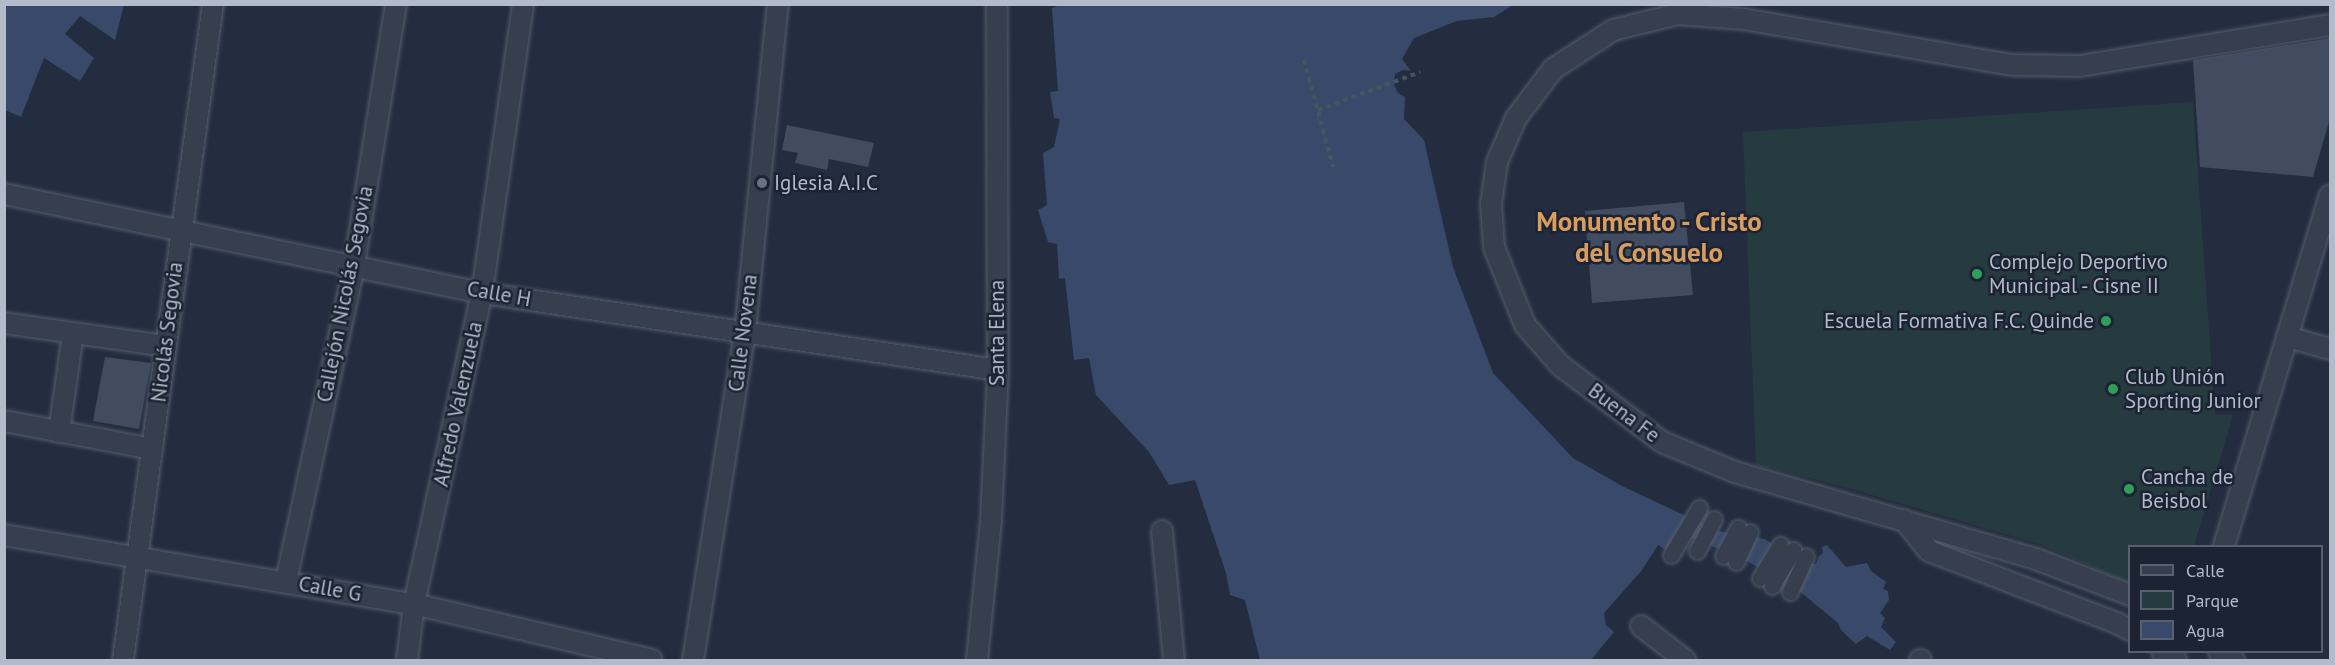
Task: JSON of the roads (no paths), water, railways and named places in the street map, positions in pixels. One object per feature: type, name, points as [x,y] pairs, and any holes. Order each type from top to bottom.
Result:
[{"type":"street","name":"Nicolás Segovia","points":[[123,660],[139,557],[165,346],[213,4]]},
{"type":"street","name":"Callejón Nicolás Segovia","points":[[286,581],[354,266],[396,4]]},
{"type":"street","name":"Alfredo Valenzuela","points":[[407,660],[414,604],[482,293],[523,4]]},
{"type":"street","name":"Calle Novena","points":[[693,660],[745,332],[778,4]]},
{"type":"street","name":"Santa Elena","points":[[977,660],[991,520],[998,370],[997,4]]},
{"type":"street","name":"Buena Fe","points":[[2128,594],[2036,559],[1735,472],[1662,442],[1560,365],[1525,325],[1494,247],[1491,204],[1497,162],[1516,118],[1553,69],[1613,30],[1678,14],[1743,20],[2012,65],[2080,66],[2331,26]]},
{"type":"street","name":"Calle H","points":[[4,194],[482,293],[998,370]]},
{"type":"street","points":[[2224,545],[2288,336],[2325,233],[2331,196]]},
{"type":"street","points":[[4,323],[165,346]]},
{"type":"street","points":[[59,432],[73,334]]},
{"type":"street","points":[[2288,336],[2331,349]]},
{"type":"street","points":[[4,421],[152,449]]},
{"type":"street","points":[[1671,555],[1699,508]]},
{"type":"street","points":[[1697,550],[1714,519]]},
{"type":"street","points":[[1904,520],[1929,550],[2128,629]]},
{"type":"street","points":[[1730,559],[1744,530]]},
{"type":"street","points":[[1162,531],[1174,660]]},
{"type":"street","name":"Calle G","points":[[4,535],[414,604],[652,660]]},
{"type":"street","points":[[1766,582],[1793,550],[1790,591]]},
{"type":"street","points":[[1641,627],[1685,660]]},
{"type":"water","points":[[5,4],[124,5],[115,40],[80,16],[65,34],[94,58],[80,81],[44,58],[21,117],[5,110]]},
{"type":"water","points":[[1062,4],[1513,5],[1494,17],[1457,21],[1414,38],[1402,59],[1411,71],[1403,70],[1395,74],[1394,84],[1398,93],[1405,97],[1404,119],[1424,140],[1453,267],[1493,373],[1573,458],[1622,486],[1718,531],[1765,539],[1793,559],[1816,564],[1823,553],[1822,547],[1827,545],[1846,567],[1867,563],[1871,571],[1886,582],[1883,589],[1888,591],[1889,600],[1880,613],[1885,618],[1881,627],[1896,642],[1890,650],[1867,636],[1856,644],[1841,630],[1838,623],[1798,590],[1747,561],[1688,536],[1676,556],[1658,545],[1642,570],[1604,613],[1606,625],[1614,632],[1591,660],[1260,660],[1245,600],[1230,595],[1226,573],[1195,480],[1169,485],[1149,452],[1096,395],[1089,358],[1074,360],[1065,278],[1059,279],[1057,244],[1048,242],[1038,210],[1047,205],[1043,153],[1054,147],[1060,119],[1054,118],[1050,92],[1058,91],[1052,8]]},
{"type":"place","name":"Iglesia A.I.C","points":[[762,183]]},
{"type":"place","name":"Complejo Deportivo Municipal - Cisne II","points":[[1977,274]]},
{"type":"place","name":"Escuela Formativa F.C. Quinde","points":[[2106,321]]},
{"type":"place","name":"Club Unión Sporting Junior","points":[[2113,389]]},
{"type":"place","name":"Cancha de Beisbol","points":[[2129,489]]},
{"type":"district","name":"Monumento - Cristo del Consuelo","points":[[1649,236]]}]
